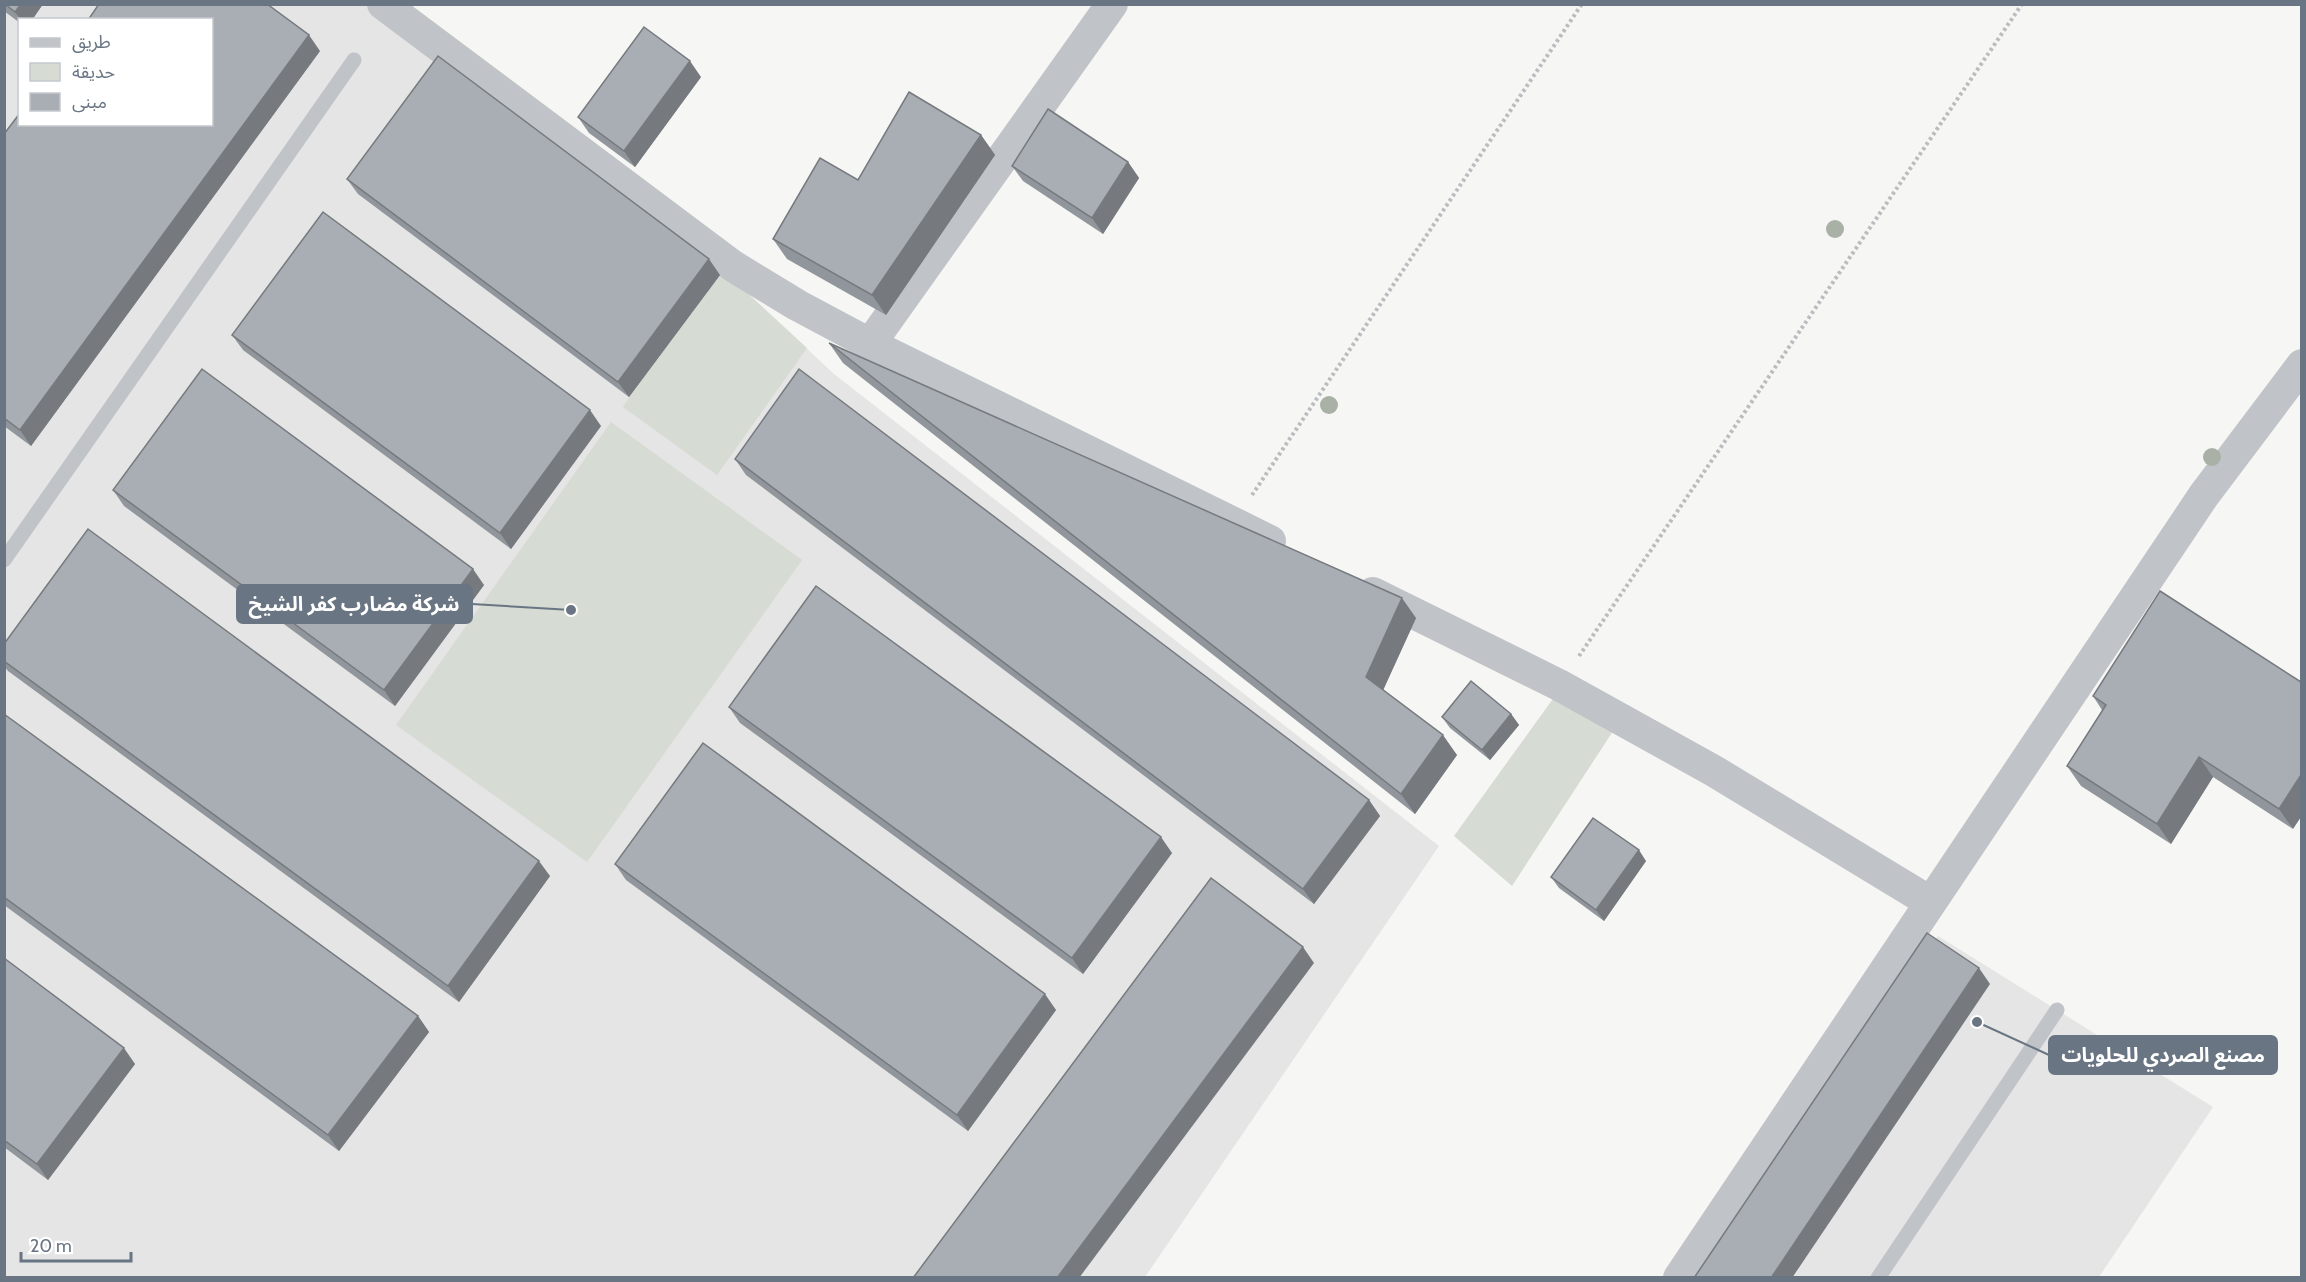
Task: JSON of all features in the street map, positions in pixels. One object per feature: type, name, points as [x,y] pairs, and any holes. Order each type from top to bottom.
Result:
[{"type":"street","points":[[383,4],[733,266],[797,305],[870,344],[1296,554]]},
{"type":"street","points":[[870,344],[1112,4]]},
{"type":"street","points":[[1679,1278],[2204,495],[2301,365]]},
{"type":"street","points":[[1348,580],[1559,686],[1714,771],[1930,902]]},
{"type":"lane","points":[[4,560],[354,60]]},
{"type":"lane","points":[[1878,1278],[2057,1010]]},
{"type":"path","points":[[1233,523],[1582,4]]},
{"type":"path","points":[[1559,686],[2022,4]]},
{"type":"shaded area","points":[[5,5],[365,5],[717,265],[834,374],[1439,846],[1145,1277],[5,1278]]},
{"type":"shaded area","points":[[1938,936],[2213,1107],[2099,1277],[1703,1278]]},
{"type":"green space","points":[[717,265],[807,348],[717,475],[623,407]]},
{"type":"green space","points":[[611,422],[802,560],[587,862],[396,725]]},
{"type":"green space","points":[[1555,696],[1617,725],[1512,886],[1454,836]]},
{"type":"building","points":[[5,4],[21,4],[15,12]]},
{"type":"building","points":[[99,4],[267,4],[309,35],[20,430],[4,418],[4,134],[18,116],[18,126],[213,126],[213,18],[89,18]]},
{"type":"building","points":[[644,27],[690,61],[624,151],[578,117]]},
{"type":"building","points":[[438,56],[709,259],[618,382],[347,179]]},
{"type":"building","points":[[909,92],[981,135],[872,295],[773,239],[820,158],[858,180]]},
{"type":"building","points":[[1048,109],[1128,162],[1092,218],[1012,166]]},
{"type":"building","points":[[323,212],[590,410],[500,533],[232,335]]},
{"type":"building","points":[[829,343],[1402,598],[1366,677],[1443,735],[1401,794]]},
{"type":"building","points":[[202,369],[473,569],[384,690],[113,490]]},
{"type":"building","points":[[799,369],[1369,800],[1303,889],[735,459]]},
{"type":"building","points":[[88,529],[539,861],[448,986],[4,661],[4,644]]},
{"type":"building","points":[[816,586],[1161,837],[1072,958],[729,707]]},
{"type":"building","points":[[2160,591],[2301,682],[2301,775],[2279,809],[2199,757],[2157,824],[2067,766],[2106,705],[2093,696]]},
{"type":"building","points":[[1471,681],[1511,714],[1482,750],[1442,717]]},
{"type":"building","points":[[4,714],[418,1016],[328,1135],[4,897]]},
{"type":"building","points":[[703,743],[1045,994],[957,1115],[615,864]]},
{"type":"building","points":[[1593,818],[1639,850],[1596,910],[1551,877]]},
{"type":"building","points":[[1211,878],[1303,947],[1057,1278],[913,1278]]},
{"type":"building","points":[[1927,933],[1979,968],[1771,1278],[1694,1278]]},
{"type":"building","points":[[4,958],[124,1048],[37,1164],[4,1140]]},
{"type":"place","name":"شركة مضارب كفر الشيخ","points":[[571,610]]},
{"type":"place","name":"مصنع الصردي للحلويات","points":[[1977,1022]]}]
